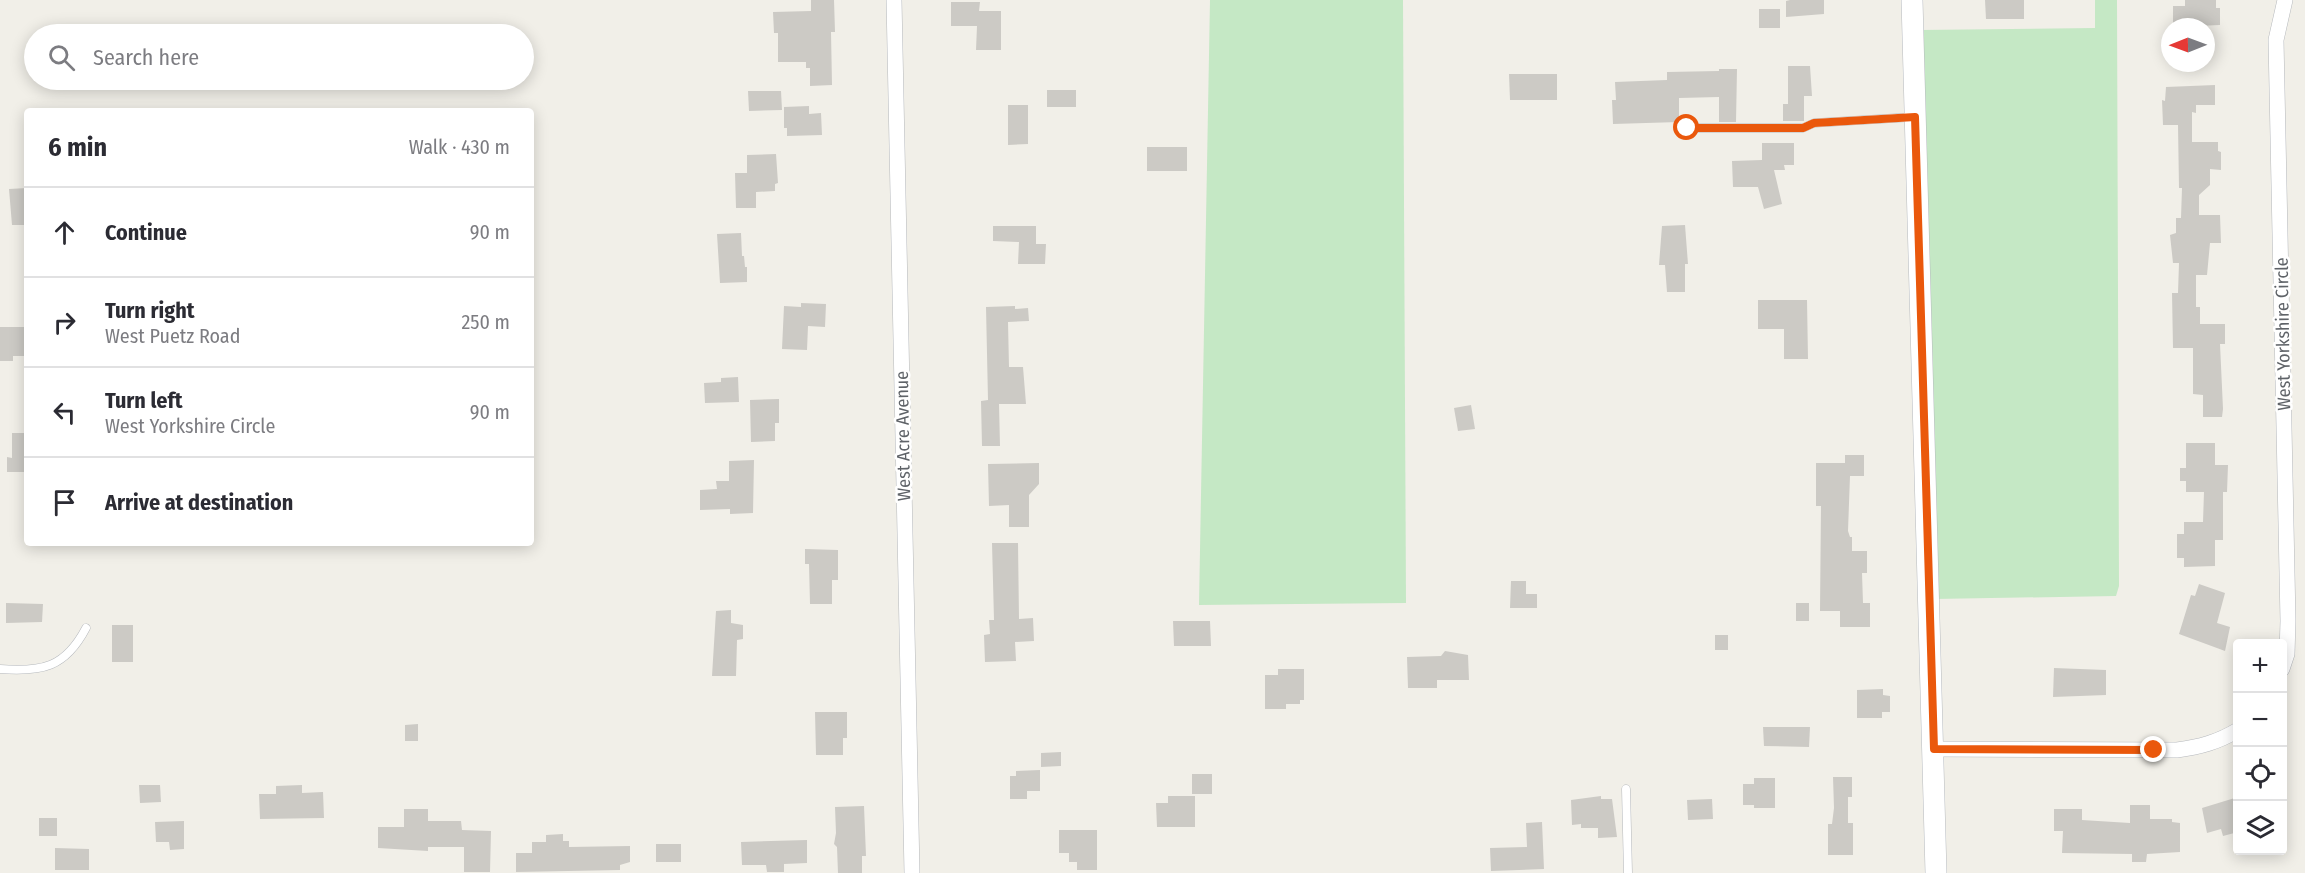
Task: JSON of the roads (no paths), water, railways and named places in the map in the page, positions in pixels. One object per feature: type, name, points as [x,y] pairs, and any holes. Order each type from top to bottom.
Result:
[{"type":"street","name":"West Acre Avenue","points":[[894,0],[912,873]]},
{"type":"street","points":[[1912,0],[1936,873]]},
{"type":"street","name":"West Yorkshire Circle","points":[[2285,0],[2276,40],[2287,654]]},
{"type":"street","points":[[1934,749],[2177,750],[2219,741],[2233,733]]},
{"type":"lane","points":[[1687,128],[1803,128],[1814,123],[1915,117]]},
{"type":"lane","points":[[0,669],[37,670],[48,667],[77,646],[86,628]]},
{"type":"lane","points":[[1626,789],[1628,873]]}]
